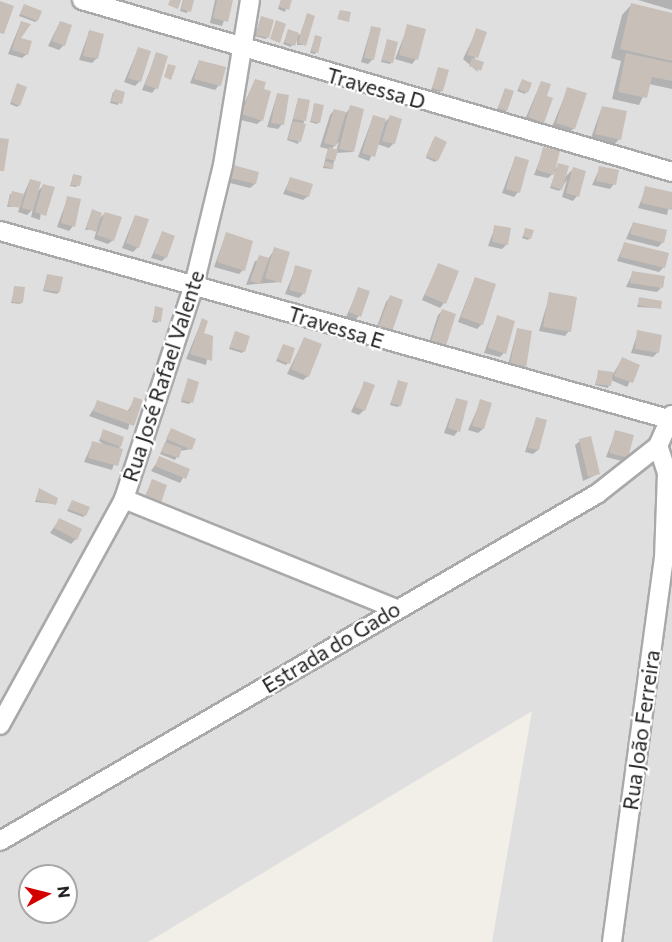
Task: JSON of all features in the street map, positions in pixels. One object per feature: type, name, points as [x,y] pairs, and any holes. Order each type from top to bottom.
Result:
[{"type":"street","name":"Travessa D","points":[[82,0],[241,50],[672,172]]},
{"type":"street","name":"Rua José Rafael Valente","points":[[0,725],[124,499],[194,285],[223,165],[250,0]]},
{"type":"street","name":"Travessa E","points":[[0,231],[672,420]]},
{"type":"street","points":[[657,446],[672,420],[672,415]]},
{"type":"street","name":"Estrada do Gado","points":[[0,841],[394,608],[580,504],[657,446]]},
{"type":"street","name":"Rua João Ferreira","points":[[612,942],[664,559],[668,482],[657,446]]},
{"type":"street","points":[[124,499],[394,608]]},
{"type":"shaded area","points":[[0,0],[672,0],[672,942],[492,942],[532,711],[148,942],[0,942]]},
{"type":"building","points":[[170,0],[181,0],[178,9],[168,5]]},
{"type":"building","points":[[184,0],[194,0],[191,12],[181,9]]},
{"type":"building","points":[[217,0],[233,0],[228,22],[213,18]]},
{"type":"building","points":[[281,0],[292,0],[289,10],[279,7]]},
{"type":"building","points":[[0,1],[14,6],[4,34],[0,33]]},
{"type":"building","points":[[631,3],[672,13],[672,61],[620,49]]},
{"type":"building","points":[[24,4],[42,11],[38,21],[20,14]]},
{"type":"building","points":[[340,10],[351,12],[349,22],[337,19]]},
{"type":"building","points":[[307,13],[315,16],[306,46],[298,43]]},
{"type":"building","points":[[261,16],[274,20],[269,38],[256,35]]},
{"type":"building","points":[[276,20],[286,24],[280,43],[270,39]]},
{"type":"building","points":[[21,21],[31,24],[21,38],[32,41],[28,55],[12,50]]},
{"type":"building","points":[[60,21],[72,25],[65,46],[52,41]]},
{"type":"building","points":[[407,24],[426,29],[418,60],[399,55]]},
{"type":"building","points":[[371,26],[381,28],[374,60],[364,58]]},
{"type":"building","points":[[476,28],[487,32],[478,58],[467,55]]},
{"type":"building","points":[[288,29],[299,33],[295,46],[284,42]]},
{"type":"building","points":[[89,30],[104,34],[98,59],[83,56]]},
{"type":"building","points":[[315,35],[322,37],[318,53],[311,51]]},
{"type":"building","points":[[387,39],[398,42],[393,63],[382,60]]},
{"type":"building","points":[[138,47],[151,51],[141,82],[128,78]]},
{"type":"building","points":[[156,52],[168,56],[158,89],[145,85]]},
{"type":"building","points":[[626,53],[672,63],[672,81],[652,77],[647,98],[618,92]]},
{"type":"building","points":[[472,58],[484,62],[481,71],[469,66]]},
{"type":"building","points":[[199,60],[226,67],[221,86],[194,79]]},
{"type":"building","points":[[168,64],[176,66],[171,80],[164,77]]},
{"type":"building","points":[[438,67],[449,70],[443,91],[432,88]]},
{"type":"building","points":[[255,79],[266,82],[264,89],[271,91],[263,121],[241,114]]},
{"type":"building","points":[[522,79],[532,83],[528,93],[518,89]]},
{"type":"building","points":[[541,81],[551,84],[547,96],[553,98],[544,123],[528,117]]},
{"type":"building","points":[[17,83],[27,87],[20,106],[11,102]]},
{"type":"building","points":[[567,87],[587,93],[575,129],[556,123]]},
{"type":"building","points":[[505,88],[514,91],[507,111],[498,108]]},
{"type":"building","points":[[115,89],[125,92],[122,104],[111,101]]},
{"type":"building","points":[[277,93],[289,95],[284,125],[271,123]]},
{"type":"building","points":[[298,98],[310,100],[306,121],[293,119]]},
{"type":"building","points":[[314,103],[324,105],[320,123],[311,121]]},
{"type":"building","points":[[350,105],[364,109],[354,152],[339,149]]},
{"type":"building","points":[[602,106],[627,111],[621,140],[595,134]]},
{"type":"building","points":[[334,109],[346,112],[336,146],[324,143]]},
{"type":"building","points":[[373,115],[386,119],[375,157],[362,153]]},
{"type":"building","points":[[390,115],[402,119],[395,144],[382,141]]},
{"type":"building","points":[[293,121],[306,124],[301,142],[288,139]]},
{"type":"building","points":[[435,136],[447,142],[438,161],[426,156]]},
{"type":"building","points":[[0,138],[9,139],[4,171],[0,171]]},
{"type":"building","points":[[329,147],[338,150],[335,161],[325,158]]},
{"type":"building","points":[[543,147],[560,151],[554,175],[537,170]]},
{"type":"building","points":[[515,156],[529,160],[520,193],[506,189]]},
{"type":"building","points":[[325,161],[334,164],[333,169],[324,166]]},
{"type":"building","points":[[558,163],[569,166],[562,190],[551,186]]},
{"type":"building","points":[[233,165],[259,172],[256,184],[230,178]]},
{"type":"building","points":[[599,166],[619,170],[616,185],[596,181]]},
{"type":"building","points":[[573,167],[586,171],[579,197],[566,193]]},
{"type":"building","points":[[73,174],[82,176],[80,186],[71,185]]},
{"type":"building","points":[[290,177],[313,184],[309,197],[286,190]]},
{"type":"building","points":[[30,179],[41,182],[33,211],[22,208]]},
{"type":"building","points":[[43,184],[55,187],[46,216],[35,212]]},
{"type":"building","points":[[645,186],[672,192],[672,210],[641,203]]},
{"type":"building","points":[[12,191],[24,194],[20,208],[8,205]]},
{"type":"building","points":[[67,196],[81,199],[75,227],[61,223]]},
{"type":"building","points":[[92,209],[102,213],[96,232],[86,228]]},
{"type":"building","points":[[105,212],[122,217],[114,241],[97,235]]},
{"type":"building","points":[[135,215],[149,219],[139,248],[126,243]]},
{"type":"building","points":[[633,222],[667,230],[664,243],[630,234]]},
{"type":"building","points":[[494,225],[511,228],[508,245],[492,242]]},
{"type":"building","points":[[525,228],[534,230],[531,239],[523,236]]},
{"type":"building","points":[[162,231],[175,236],[167,258],[154,253]]},
{"type":"building","points":[[226,232],[253,241],[245,271],[217,262]]},
{"type":"building","points":[[624,242],[669,253],[665,268],[620,257]]},
{"type":"building","points":[[274,247],[290,252],[281,283],[265,278]]},
{"type":"building","points":[[259,255],[269,258],[260,284],[250,281]]},
{"type":"building","points":[[438,263],[459,271],[446,304],[425,295]]},
{"type":"building","points":[[295,265],[312,270],[305,294],[289,290]]},
{"type":"building","points":[[632,271],[665,276],[663,288],[630,283]]},
{"type":"building","points":[[47,274],[63,277],[60,292],[44,290]]},
{"type":"building","points":[[475,277],[496,284],[483,325],[461,317]]},
{"type":"building","points":[[14,286],[25,287],[23,303],[12,302]]},
{"type":"building","points":[[358,287],[370,291],[361,317],[349,312]]},
{"type":"building","points":[[549,292],[577,297],[571,332],[543,327]]},
{"type":"building","points":[[390,295],[403,300],[392,332],[378,328]]},
{"type":"building","points":[[639,297],[662,301],[661,309],[638,305]]},
{"type":"building","points":[[155,306],[163,308],[161,322],[153,320]]},
{"type":"building","points":[[442,309],[456,314],[445,349],[430,344]]},
{"type":"building","points":[[497,315],[515,321],[506,354],[488,348]]},
{"type":"building","points":[[202,318],[208,321],[204,333],[213,336],[212,361],[190,354]]},
{"type":"building","points":[[517,328],[532,331],[526,368],[510,365]]},
{"type":"building","points":[[637,330],[662,335],[659,353],[635,349]]},
{"type":"building","points":[[235,331],[250,336],[245,352],[230,347]]},
{"type":"building","points":[[304,337],[322,344],[309,377],[291,369]]},
{"type":"building","points":[[283,344],[295,348],[290,364],[277,359]]},
{"type":"building","points":[[622,357],[640,365],[633,383],[614,376]]},
{"type":"building","points":[[598,370],[613,372],[611,386],[596,384]]},
{"type":"building","points":[[188,378],[199,382],[193,403],[181,400]]},
{"type":"building","points":[[398,380],[408,383],[401,406],[391,403]]},
{"type":"building","points":[[364,381],[375,385],[365,411],[355,407]]},
{"type":"building","points":[[134,397],[143,400],[134,426],[93,411],[97,400],[129,411]]},
{"type":"building","points":[[456,398],[468,401],[460,432],[448,428]]},
{"type":"building","points":[[480,399],[492,403],[484,429],[472,426]]},
{"type":"building","points":[[536,417],[547,420],[539,450],[528,448]]},
{"type":"building","points":[[171,428],[196,439],[192,450],[166,439]]},
{"type":"building","points":[[103,429],[124,437],[121,447],[100,439]]},
{"type":"building","points":[[615,430],[634,435],[628,458],[609,453]]},
{"type":"building","points":[[591,436],[600,474],[588,477],[579,439]]},
{"type":"building","points":[[92,441],[123,449],[118,466],[88,458]]},
{"type":"building","points":[[165,442],[182,448],[179,458],[161,452]]},
{"type":"building","points":[[159,456],[190,469],[186,479],[155,466]]},
{"type":"building","points":[[152,479],[167,485],[160,506],[144,501]]},
{"type":"building","points":[[39,488],[58,498],[56,505],[36,500]]},
{"type":"building","points":[[72,500],[90,507],[86,516],[68,509]]},
{"type":"building","points":[[59,518],[82,529],[77,540],[54,528]]}]
